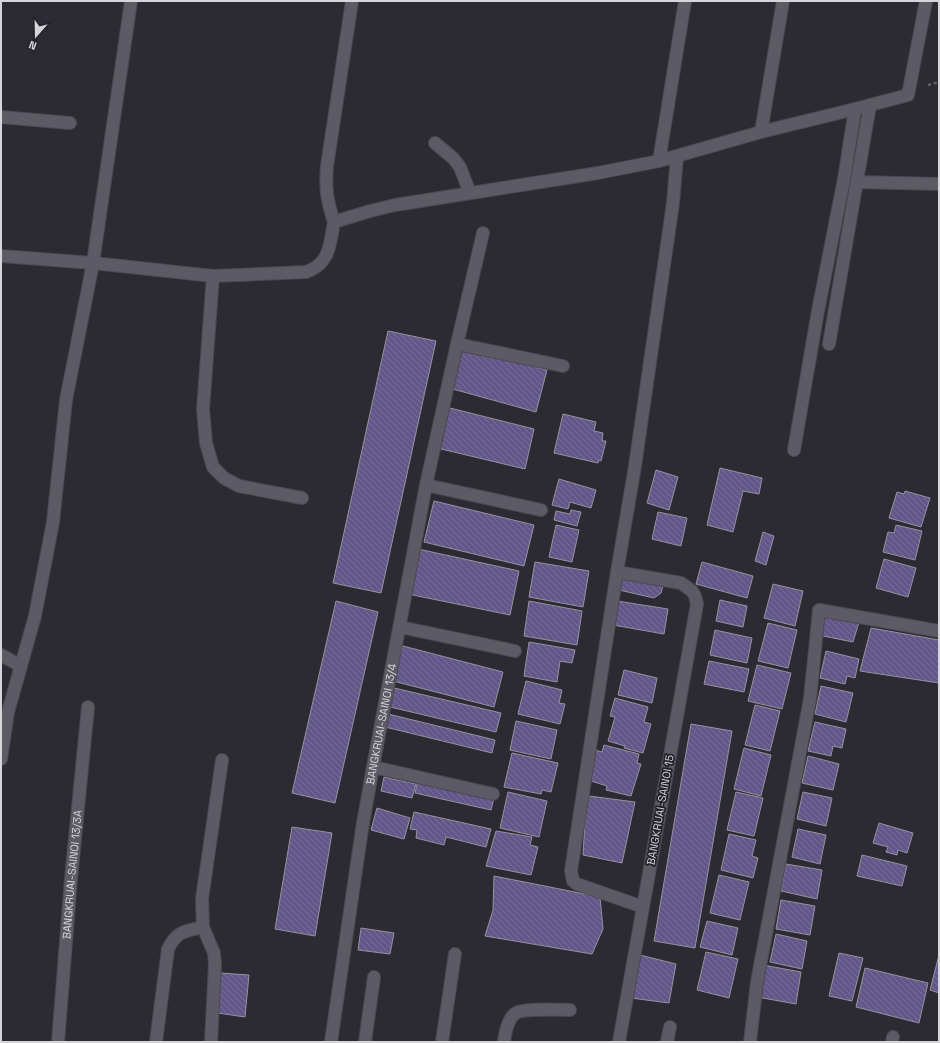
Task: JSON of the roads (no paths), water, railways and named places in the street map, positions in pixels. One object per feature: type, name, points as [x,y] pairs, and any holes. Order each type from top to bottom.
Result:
[{"type":"street","points":[[1,759],[8,712],[35,616],[53,522],[66,400],[93,263],[131,1]]},
{"type":"street","points":[[1,256],[93,263],[212,276],[306,272],[315,269],[323,262],[327,255],[334,222],[327,200],[326,166],[352,1]]},
{"type":"street","points":[[659,161],[686,1]]},
{"type":"street","points":[[761,132],[783,1]]},
{"type":"street","points":[[334,222],[395,205],[598,173],[659,161],[761,132],[908,95],[926,1]]},
{"type":"street","points":[[829,344],[870,105]]},
{"type":"street","points":[[794,450],[818,311],[844,179],[855,109]]},
{"type":"street","points":[[1,117],[70,123]]},
{"type":"street","points":[[435,143],[453,158],[460,167],[470,193]]},
{"type":"street","points":[[644,906],[577,884],[573,881],[571,871],[617,572],[635,466],[672,210],[677,156]]},
{"type":"street","points":[[857,182],[939,184]]},
{"type":"street","name":"BANGKRUAI-SAINOI 13/4","points":[[330,1042],[362,829],[426,485],[483,233]]},
{"type":"street","points":[[212,276],[204,409],[206,443],[213,466],[224,478],[239,486],[302,498]]},
{"type":"street","points":[[457,344],[563,366]]},
{"type":"street","points":[[426,485],[542,510]]},
{"type":"street","name":"BANGKRUAI-SAINOI 15","points":[[617,572],[681,583],[692,591],[695,596],[696,604],[619,1042]]},
{"type":"street","points":[[750,1042],[757,982],[810,699],[819,610],[939,631]]},
{"type":"street","points":[[400,627],[515,651]]},
{"type":"street","points":[[1,655],[21,666]]},
{"type":"street","name":"BANGKRUAI-SAINOI 13/3A","points":[[58,1042],[71,879],[88,707]]},
{"type":"street","points":[[211,1042],[215,965],[214,953],[203,927],[202,899],[222,760]]},
{"type":"street","points":[[373,767],[493,794]]},
{"type":"street","points":[[156,1042],[168,949],[174,938],[185,932],[203,927]]},
{"type":"street","points":[[442,1042],[454,954]]},
{"type":"street","points":[[365,1042],[374,977]]},
{"type":"street","points":[[504,1042],[510,1019],[516,1012],[523,1010],[570,1010]]},
{"type":"street","points":[[667,1042],[670,1027]]}]
